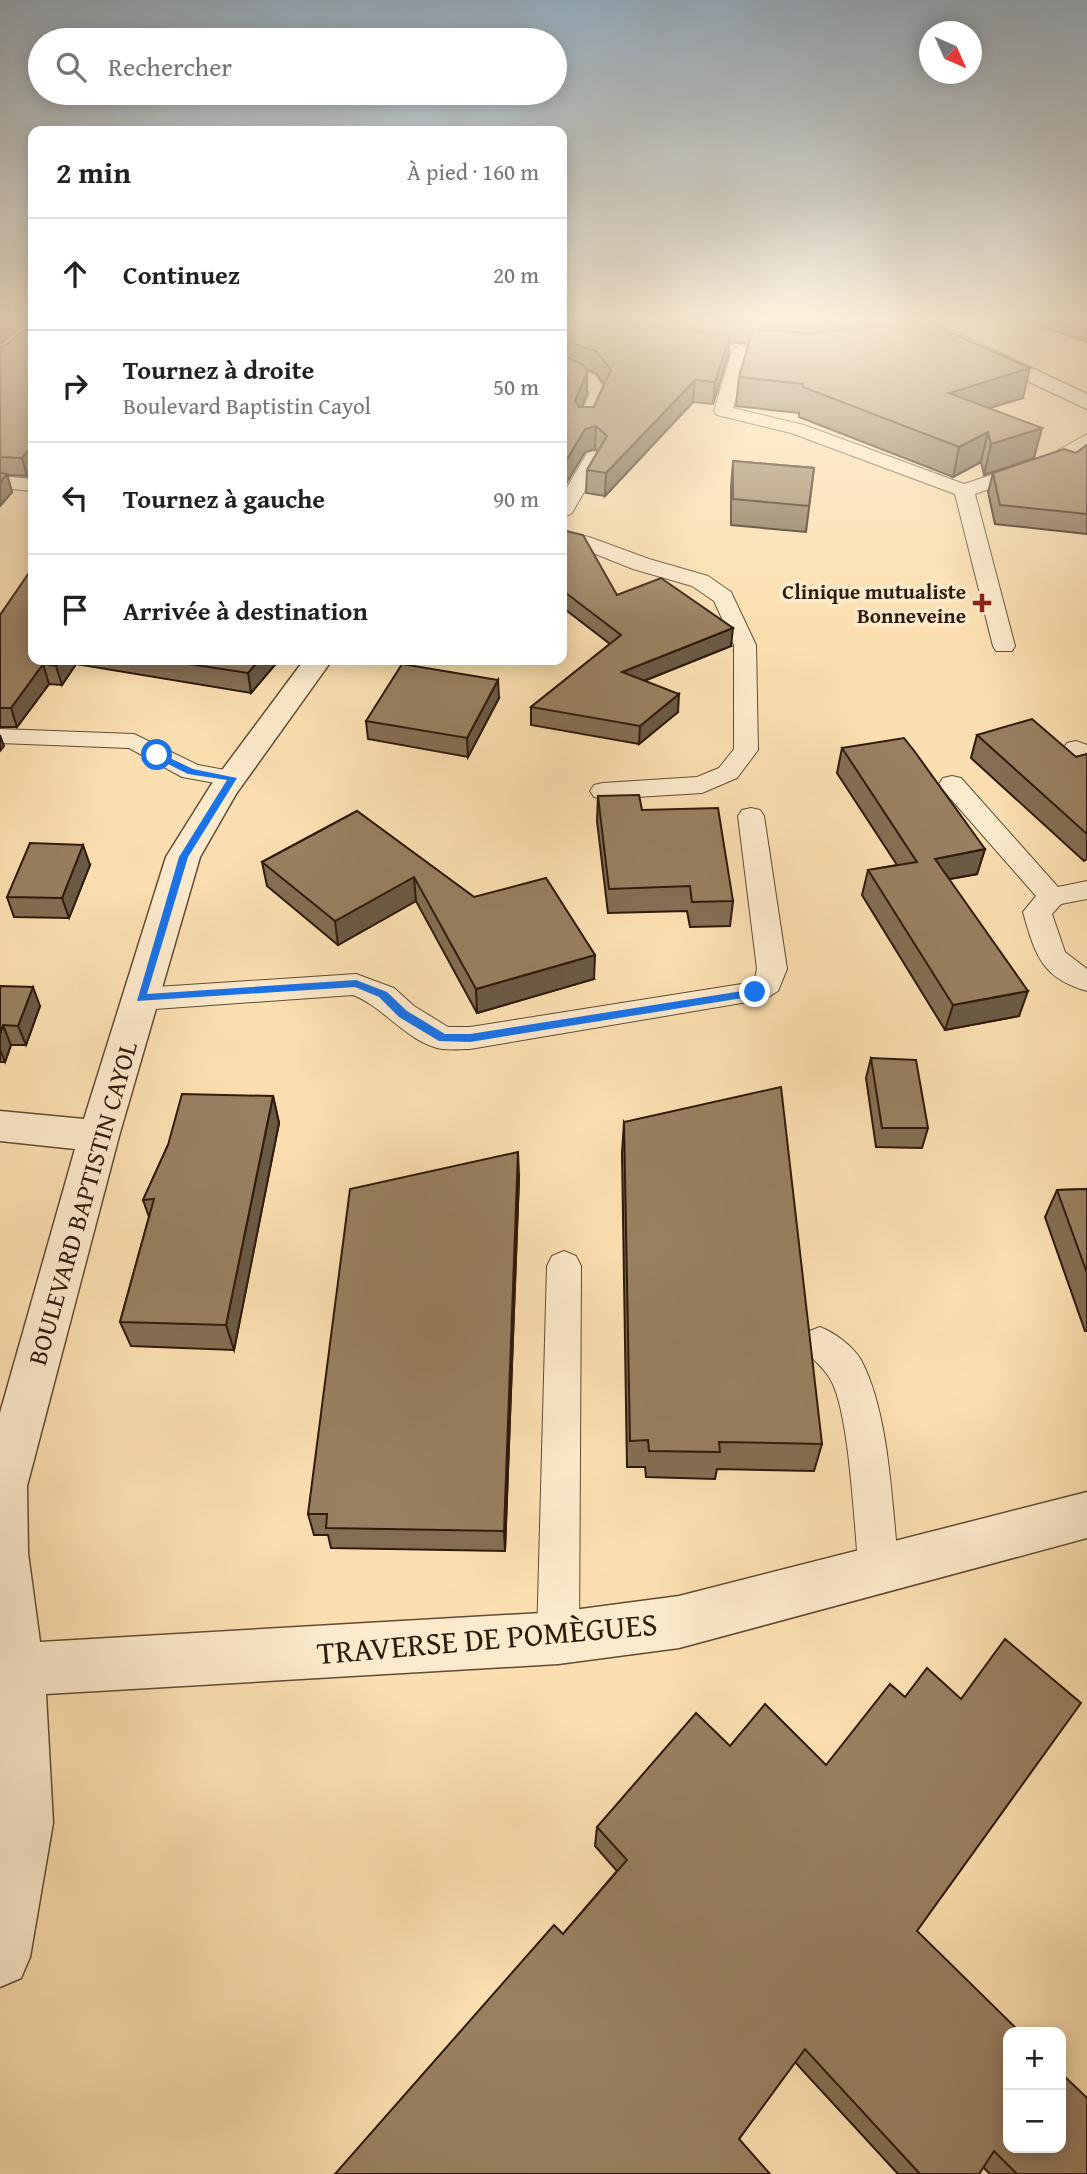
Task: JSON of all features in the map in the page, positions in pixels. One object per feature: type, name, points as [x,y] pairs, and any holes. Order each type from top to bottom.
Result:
[{"type":"street","name":"BOULEVARD BAPTISTIN CAYOL","points":[[0,1957],[26,1823],[9,1670],[3,1553],[3,1486],[99,1136],[183,857],[232,778],[314,665]]},
{"type":"street","points":[[0,1126],[99,1136]]},
{"type":"street","name":"TRAVERSE DE POMÈGUES","points":[[9,1670],[558,1638],[679,1622],[1087,1515]]},
{"type":"lane","points":[[766,421],[797,429],[964,491],[1055,460],[1087,440]]},
{"type":"lane","points":[[567,504],[594,457]]},
{"type":"lane","points":[[0,482],[28,485]]},
{"type":"lane","points":[[964,491],[1004,646]]},
{"type":"lane","points":[[567,539],[582,541],[641,564],[700,581],[723,597],[745,645],[746,750],[727,774],[702,785],[603,791]]},
{"type":"lane","points":[[0,736],[134,741],[191,772],[232,778]]},
{"type":"lane","points":[[952,784],[1052,897]]},
{"type":"lane","points":[[141,999],[356,984],[383,995],[403,1014],[443,1038],[457,1038],[755,992],[768,984],[772,969],[751,816]]},
{"type":"lane","points":[[1087,890],[1052,897],[1037,912],[1053,961],[1071,975],[1087,981]]},
{"type":"lane","points":[[558,1638],[564,1266]]},
{"type":"lane","points":[[820,1343],[846,1369],[863,1426],[879,1571]]},
{"type":"building","points":[[0,421],[28,421],[28,451],[22,458],[0,457]]},
{"type":"building","points":[[567,421],[655,421],[606,473],[587,470],[607,436],[596,426],[585,429],[567,459]]},
{"type":"building","points":[[893,421],[1025,421],[1042,428],[991,444],[988,432],[959,447]]},
{"type":"building","points":[[1087,445],[1087,514],[1000,505],[993,473],[1064,449],[1076,453]]},
{"type":"building","points":[[733,461],[814,468],[809,506],[733,499]]},
{"type":"building","points":[[0,473],[7,474],[0,482]]},
{"type":"building","points":[[567,531],[583,535],[617,595],[661,578],[733,628],[622,672],[679,694],[640,726],[531,707],[621,635],[567,594]]},
{"type":"building","points":[[28,574],[28,665],[42,665],[11,708],[0,708],[0,615]]},
{"type":"building","points":[[196,665],[255,665],[248,673]]},
{"type":"building","points":[[401,665],[498,680],[467,738],[366,721]]},
{"type":"building","points":[[1032,719],[1076,757],[1087,754],[1087,834],[977,735]]},
{"type":"building","points":[[904,738],[985,849],[935,859],[1028,991],[953,1005],[868,870],[917,862],[842,748]]},
{"type":"building","points":[[639,795],[642,810],[718,808],[733,901],[692,902],[690,886],[609,889],[598,796]]},
{"type":"building","points":[[357,811],[474,897],[546,878],[595,955],[476,989],[414,877],[335,921],[262,862]]},
{"type":"building","points":[[30,843],[83,845],[62,898],[7,897]]},
{"type":"building","points":[[0,986],[33,987],[18,1026],[3,1025],[0,1034]]},
{"type":"building","points":[[871,1058],[916,1060],[928,1128],[882,1128]]},
{"type":"building","points":[[781,1087],[822,1444],[719,1442],[720,1452],[649,1451],[648,1440],[630,1441],[624,1122]]},
{"type":"building","points":[[182,1094],[273,1096],[226,1325],[120,1322],[154,1199],[143,1200],[168,1145]]},
{"type":"building","points":[[518,1152],[504,1531],[326,1528],[327,1514],[308,1514],[350,1189]]},
{"type":"building","points":[[1087,1189],[1087,1273],[1057,1190]]},
{"type":"building","points":[[1005,1639],[1081,1703],[917,1931],[1015,2027],[1003,2027],[1003,2153],[1066,2153],[1066,2078],[1087,2098],[1087,2174],[1017,2174],[994,2151],[979,2174],[920,2174],[805,2049],[739,2139],[770,2174],[335,2174],[554,1925],[563,1934],[627,1860],[597,1827],[696,1713],[730,1746],[765,1704],[826,1765],[890,1684],[905,1697],[927,1668],[961,1699]]},
{"type":"place","name":"Clinique mutualiste Bonneveine","points":[[982,603]]},
{"type":"route","points":[[157,755],[191,772],[232,778],[183,857],[141,999],[356,984],[383,995],[403,1014],[443,1038],[470,1038],[755,992]]}]
